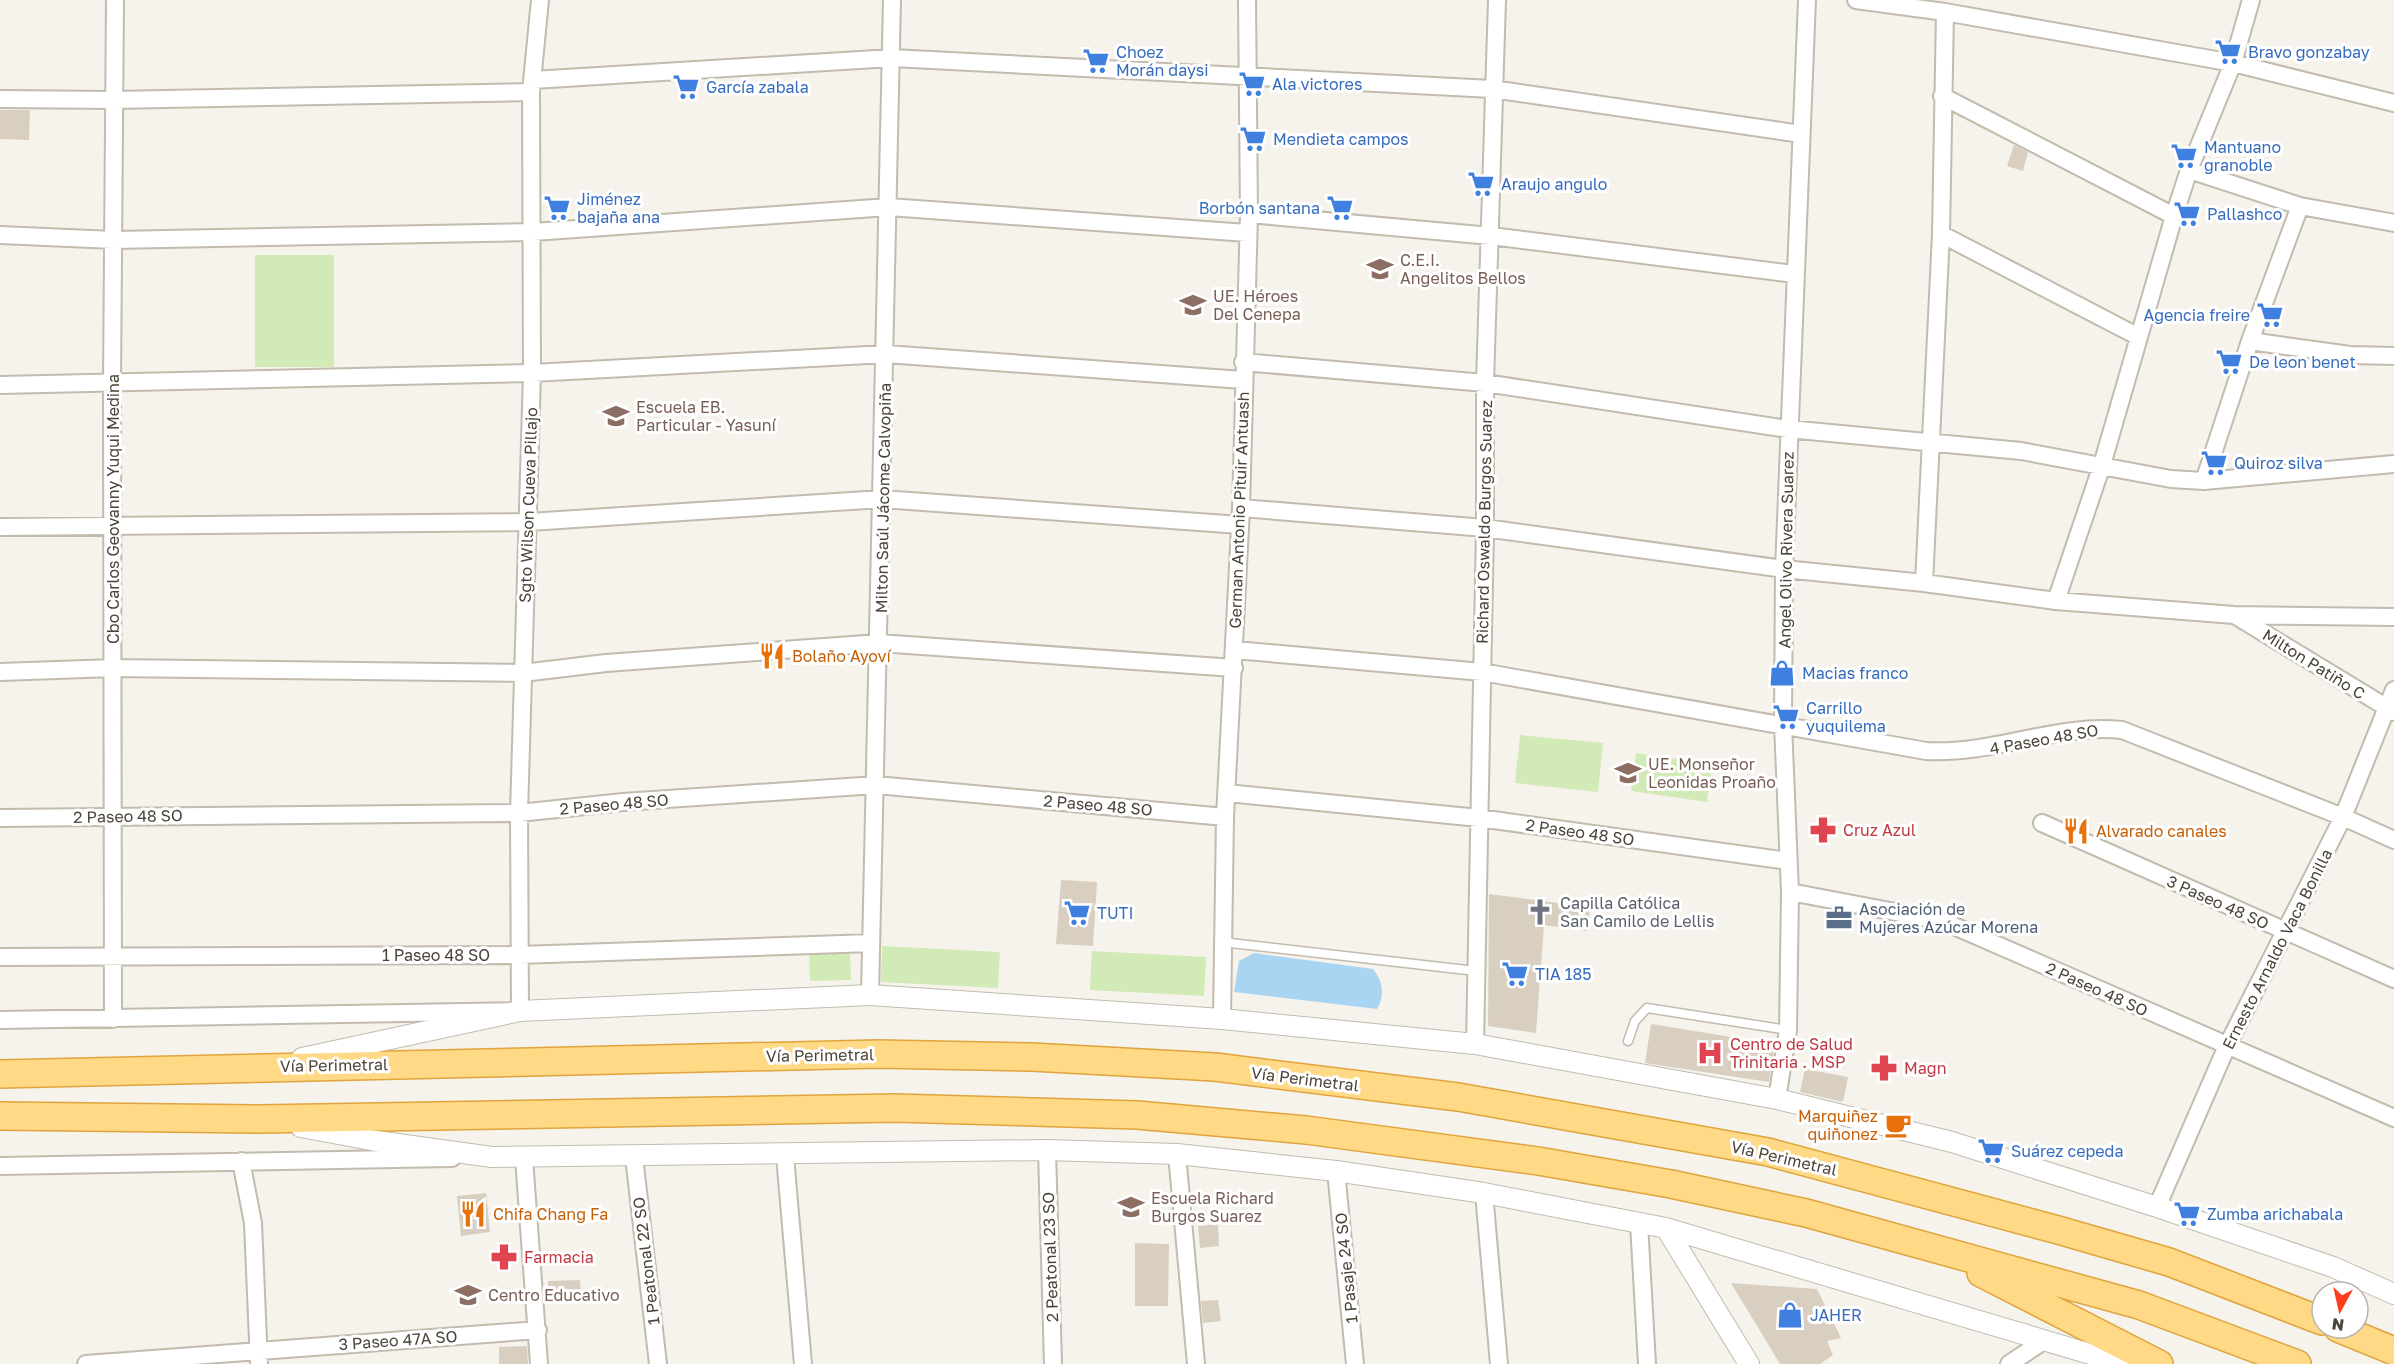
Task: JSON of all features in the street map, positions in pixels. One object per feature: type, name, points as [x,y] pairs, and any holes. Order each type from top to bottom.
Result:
[{"type":"highway","name":"Vía Perimetral","points":[[0,1074],[878,1054],[1032,1057],[1215,1067],[1458,1097],[1768,1152],[2169,1262],[2310,1317]]},
{"type":"highway","points":[[0,1116],[260,1119],[873,1108],[1137,1115],[1306,1130],[1538,1161],[1671,1184],[1806,1213],[2139,1305],[2297,1364]]},
{"type":"highway","points":[[1937,1250],[2159,1364]]},
{"type":"highway","points":[[2370,1326],[2394,1329]]},
{"type":"highway","name":"Vía Perimetral","points":[[2367,1340],[2394,1351]]},
{"type":"street","name":"Cbo Carlos Geovanny Yuqui Medina","points":[[113,1019],[112,383],[115,0]]},
{"type":"street","name":"Sgto Wilson Cueva Pillajo","points":[[519,1011],[519,813],[532,373],[532,86],[540,0]]},
{"type":"street","name":"Milton Saúl Jácome Calvopiña","points":[[870,995],[886,354],[892,0]]},
{"type":"street","name":"German Antonio Pituir Antuash","points":[[1221,1019],[1225,817],[1235,650],[1249,214],[1247,0]]},
{"type":"street","name":"Richard Oswaldo Burgos Suarez","points":[[1475,1044],[1485,528],[1485,383],[1491,236],[1492,89],[1497,0]]},
{"type":"street","name":"Angel Olivo Rivera Suarez","points":[[1777,1099],[1788,1030],[1791,892],[1783,724],[1784,569],[1794,274],[1807,0]]},
{"type":"street","points":[[1856,0],[1945,12],[2233,63],[2394,103]]},
{"type":"street","points":[[2056,601],[2102,465],[2137,336],[2174,216],[2189,170],[2233,63],[2251,0]]},
{"type":"street","points":[[1924,583],[1941,234],[1945,12]]},
{"type":"street","points":[[0,99],[113,100],[532,86],[892,58],[1492,89],[1800,134]]},
{"type":"street","points":[[1942,96],[2174,216]]},
{"type":"street","points":[[2189,170],[2300,206],[2394,223]]},
{"type":"street","points":[[2204,481],[2250,341],[2300,206]]},
{"type":"street","points":[[0,235],[114,240],[533,232],[889,207],[1247,233]]},
{"type":"street","points":[[1249,214],[1491,236],[1794,274]]},
{"type":"street","points":[[1941,234],[2137,336]]},
{"type":"street","points":[[2250,341],[2350,356],[2394,356]]},
{"type":"street","points":[[0,385],[532,373],[886,354],[1243,380]]},
{"type":"street","points":[[1243,362],[1485,383],[1788,429],[2021,451],[2170,479],[2204,481],[2394,464]]},
{"type":"street","points":[[0,526],[114,527],[529,522],[882,500],[1485,528],[1784,569],[1924,583],[2056,601],[2234,615],[2394,617]]},
{"type":"street","name":"Milton Patiño C","points":[[2234,615],[2390,710]]},
{"type":"street","points":[[0,672],[114,668],[523,673],[606,663],[879,643],[1234,668]]},
{"type":"street","name":"4 Paseo 48 SO","points":[[1235,650],[1482,672],[1926,751],[1955,753],[2098,728],[2122,730],[2343,817],[2394,840]]},
{"type":"street","name":"Ernesto Arnaldo Vaca Bonilla","points":[[2157,1207],[2227,1046],[2343,817],[2390,710],[2394,690]]},
{"type":"street","name":"2 Paseo 48 SO","points":[[0,818],[519,813],[623,802],[876,785],[1225,817]]},
{"type":"street","name":"2 Paseo 48 SO","points":[[1227,793],[1479,818],[1788,861]]},
{"type":"street","name":"3 Paseo 48 SO","points":[[2042,823],[2283,932],[2394,979]]},
{"type":"street","name":"2 Paseo 48 SO","points":[[1791,892],[1928,918],[1954,926],[2394,1118]]},
{"type":"street","name":"1 Paseo 48 SO","points":[[0,957],[519,955],[871,943]]},
{"type":"street","name":"Vía Perimetral","points":[[0,1020],[519,1011],[870,995],[1221,1019],[1475,1044],[1777,1099],[1952,1142],[2157,1207],[2333,1267],[2394,1293]]},
{"type":"street","name":"Vía Perimetral","points":[[258,1067],[519,1011]]},
{"type":"street","points":[[260,1119],[376,1141],[492,1157]]},
{"type":"street","points":[[0,1166],[492,1157],[785,1156],[1047,1150],[1177,1154],[1336,1171],[1484,1193],[1666,1228],[2124,1364]]},
{"type":"street","name":"2 Peatonal 23 SO","points":[[1047,1150],[1053,1364]]},
{"type":"street","points":[[1177,1154],[1196,1364]]},
{"type":"street","points":[[785,1156],[804,1364]]},
{"type":"street","name":"1 Peatonal 22 SO","points":[[634,1157],[658,1364]]},
{"type":"street","points":[[524,1158],[540,1364]]},
{"type":"street","points":[[241,1161],[253,1223],[259,1357]]},
{"type":"street","name":"1 Pasaje 24 SO","points":[[1336,1171],[1355,1364]]},
{"type":"street","points":[[1484,1193],[1499,1364]]},
{"type":"street","points":[[1639,1223],[1647,1364]]},
{"type":"street","points":[[1666,1228],[1749,1364]]},
{"type":"street","name":"3 Paseo 47A SO","points":[[86,1364],[259,1357],[538,1330]]},
{"type":"street","points":[[2009,1364],[2045,1340]]},
{"type":"lane","points":[[1222,942],[1476,971]]},
{"type":"lane","points":[[1628,1041],[1635,1021],[1647,1008],[1788,1030]]},
{"type":"green space","points":[[255,255],[334,255],[334,367],[255,367]]},
{"type":"green space","points":[[1520,735],[1603,743],[1598,792],[1515,783]]},
{"type":"green space","points":[[1636,753],[1712,764],[1707,802],[1631,791]]},
{"type":"green space","points":[[882,946],[1000,952],[998,988],[881,982]]},
{"type":"green space","points":[[850,950],[851,980],[810,981],[809,951]]},
{"type":"green space","points":[[1092,951],[1206,957],[1204,996],[1090,990]]},
{"type":"water","points":[[1254,953],[1373,969],[1382,989],[1380,1004],[1377,1009],[1234,992],[1239,961]]},
{"type":"building","points":[[0,110],[30,110],[29,140],[0,139]]},
{"type":"building","points":[[2014,145],[2028,152],[2023,171],[2007,166]]},
{"type":"building","name":"TUTI","points":[[1061,880],[1097,882],[1093,946],[1056,944]]},
{"type":"building","name":"TIA 185","points":[[1489,894],[1590,907],[1588,931],[1544,925],[1536,1033],[1488,1026]]},
{"type":"building","name":"Centro de Salud Trinitaria . MSP","points":[[1651,1024],[1775,1044],[1769,1082],[1645,1063]]},
{"type":"building","points":[[1805,1069],[1848,1077],[1843,1102],[1800,1092]]},
{"type":"building","name":"Chifa Chang Fa","points":[[486,1193],[490,1232],[461,1236],[457,1196]]},
{"type":"building","points":[[1218,1224],[1219,1246],[1200,1248],[1198,1226]]},
{"type":"building","points":[[1135,1243],[1169,1244],[1168,1306],[1135,1306]]},
{"type":"building","points":[[580,1280],[581,1295],[548,1297],[548,1281]]},
{"type":"building","name":"JAHER","points":[[1731,1283],[1817,1289],[1841,1338],[1827,1341],[1833,1355],[1820,1364],[1780,1364]]},
{"type":"building","points":[[1218,1300],[1221,1321],[1203,1323],[1201,1301]]},
{"type":"building","points":[[527,1346],[528,1364],[499,1364],[499,1347]]},
{"type":"place","name":"Bravo gonzabay","points":[[2228,52]]},
{"type":"place","name":"Choez Morán daysi","points":[[1096,61]]},
{"type":"place","name":"Ala victores","points":[[1252,84]]},
{"type":"place","name":"García zabala","points":[[686,87]]},
{"type":"place","name":"Mendieta campos","points":[[1253,139]]},
{"type":"place","name":"Mantuano granoble","points":[[2184,156]]},
{"type":"place","name":"Araujo angulo","points":[[1481,184]]},
{"type":"place","name":"Jiménez bajaña ana","points":[[557,208]]},
{"type":"place","name":"Borbón santana","points":[[1340,208]]},
{"type":"place","name":"Pallashco","points":[[2187,214]]},
{"type":"place","name":"C.E.I. Angelitos Bellos","points":[[1380,269]]},
{"type":"place","name":"UE. Héroes Del Cenepa","points":[[1193,305]]},
{"type":"place","name":"Agencia freire","points":[[2270,315]]},
{"type":"place","name":"De leon benet","points":[[2229,362]]},
{"type":"place","name":"Escuela EB. Particular - Yasuní","points":[[616,416]]},
{"type":"place","name":"Quiroz silva","points":[[2214,463]]},
{"type":"place","name":"Bolaño Ayoví","points":[[772,656]]},
{"type":"place","name":"Macias franco","points":[[1782,673]]},
{"type":"place","name":"Carrillo yuquilema","points":[[1786,717]]},
{"type":"place","name":"UE. Monseñor Leonidas Proaño","points":[[1628,773]]},
{"type":"place","name":"Cruz Azul","points":[[1823,830]]},
{"type":"place","name":"Alvarado canales","points":[[2076,831]]},
{"type":"place","name":"Capilla Católica San Camilo de Lellis","points":[[1540,912]]},
{"type":"place","name":"TUTI","points":[[1077,913]]},
{"type":"place","name":"Asociación de Mujeres Azúcar Morena","points":[[1839,918]]},
{"type":"place","name":"TIA 185","points":[[1515,974]]},
{"type":"place","name":"Centro de Salud Trinitaria . MSP","points":[[1710,1053]]},
{"type":"place","name":"Magn","points":[[1884,1068]]},
{"type":"place","name":"Marquiñez quiñonez","points":[[1898,1125]]},
{"type":"place","name":"Suárez cepeda","points":[[1991,1151]]},
{"type":"place","name":"Escuela Richard Burgos Suarez","points":[[1131,1207]]},
{"type":"place","name":"Chifa Chang Fa","points":[[473,1214]]},
{"type":"place","name":"Zumba arichabala","points":[[2187,1214]]},
{"type":"place","name":"Farmacia","points":[[504,1257]]},
{"type":"place","name":"Centro Educativo","points":[[468,1295]]},
{"type":"place","name":"JAHER","points":[[1790,1315]]}]
